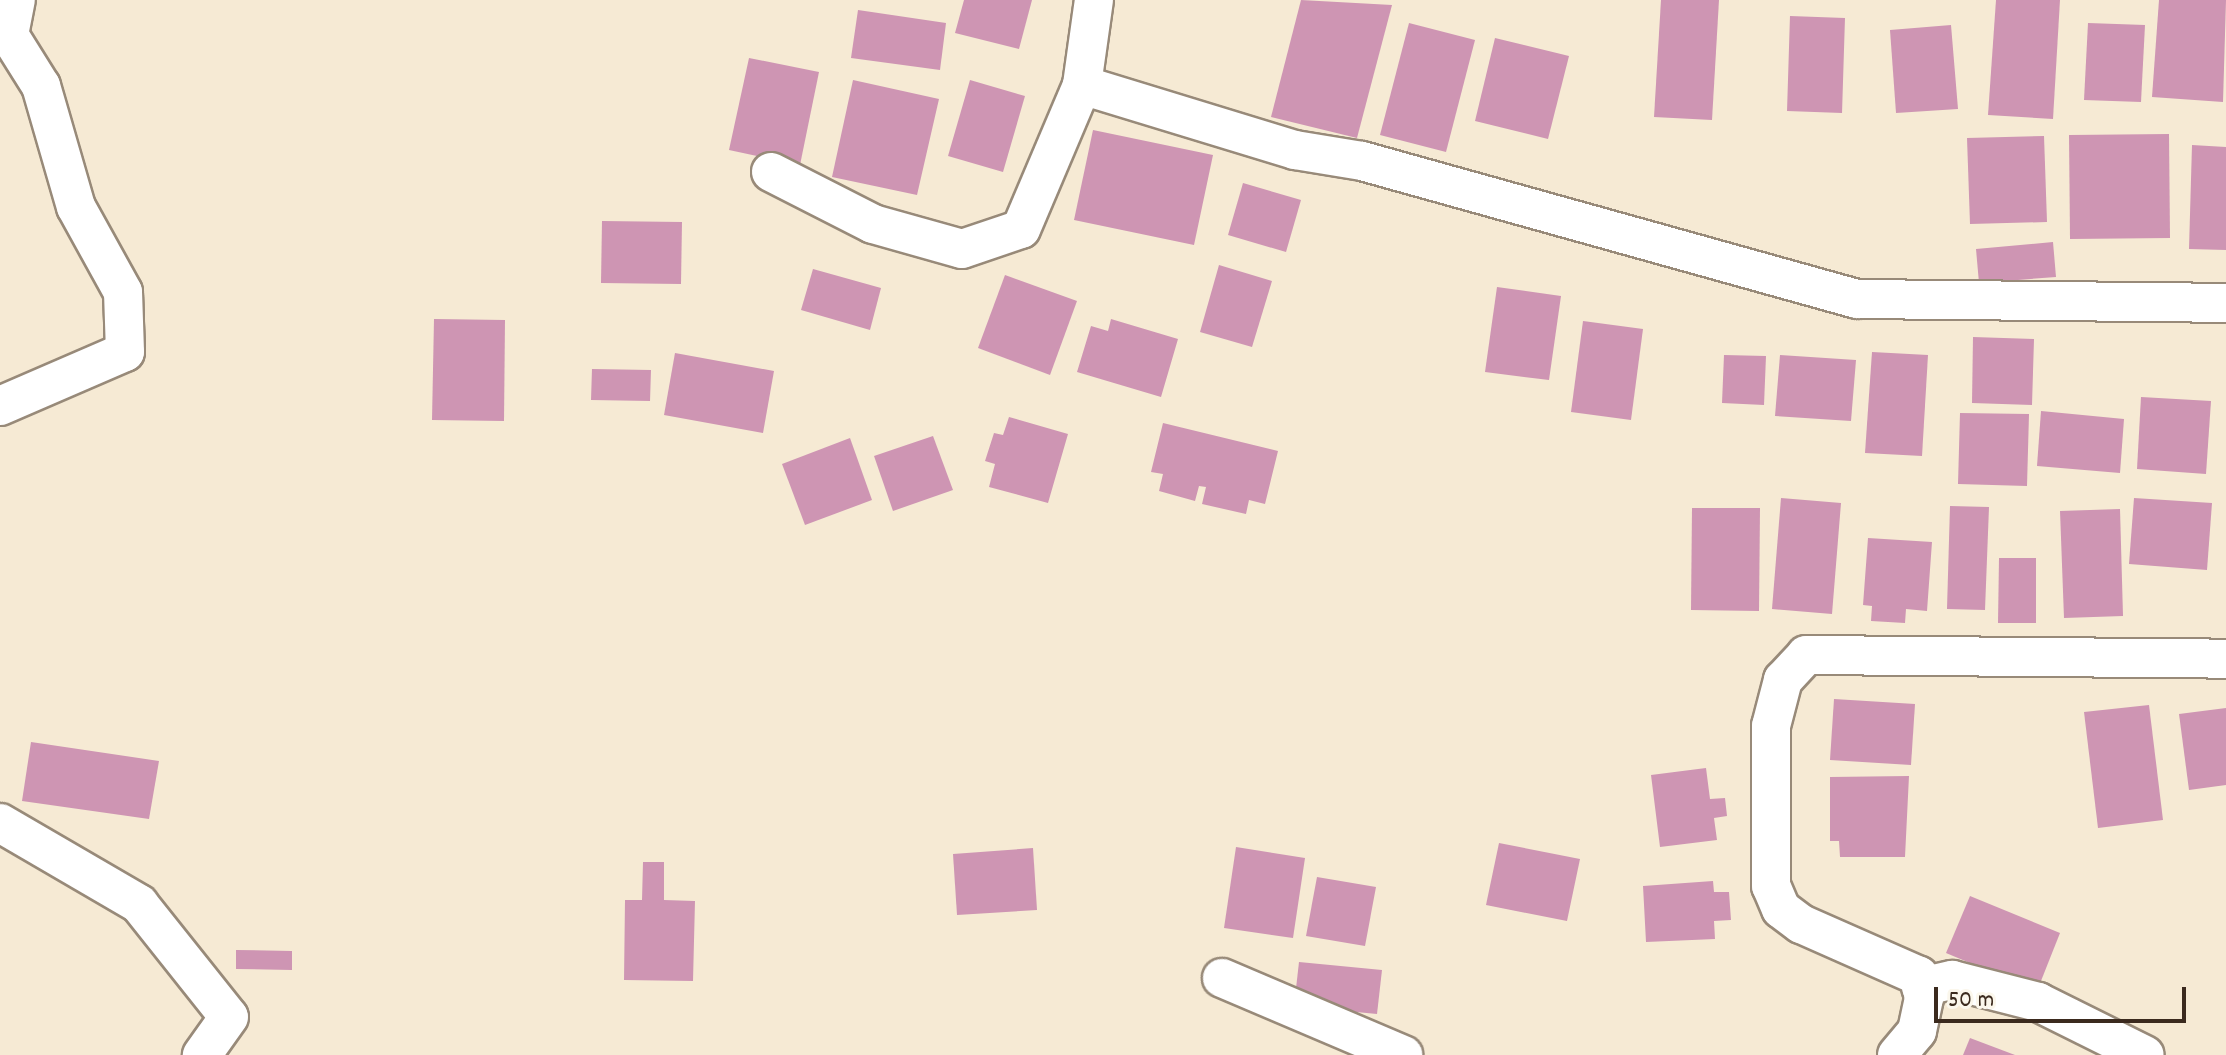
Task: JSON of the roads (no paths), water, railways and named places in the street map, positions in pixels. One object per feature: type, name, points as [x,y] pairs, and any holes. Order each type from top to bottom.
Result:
[{"type":"street","points":[[0,406],[125,352],[123,292],[76,207],[41,86],[9,35],[16,0]]},
{"type":"street","points":[[771,172],[873,224],[962,249],[1021,229],[1082,85],[1094,0]]},
{"type":"street","points":[[1082,85],[1295,150],[1362,161],[1857,299],[2226,303]]},
{"type":"street","points":[[1897,1055],[1917,1031],[1921,987],[1901,963],[1801,924],[1781,909],[1771,886],[1771,726],[1783,680],[1806,655],[2226,659]]},
{"type":"street","points":[[0,823],[139,904],[229,1017],[202,1055]]},
{"type":"street","points":[[1222,978],[1403,1055]]},
{"type":"street","points":[[1921,987],[1952,980],[2038,1002],[2145,1055]]}]
